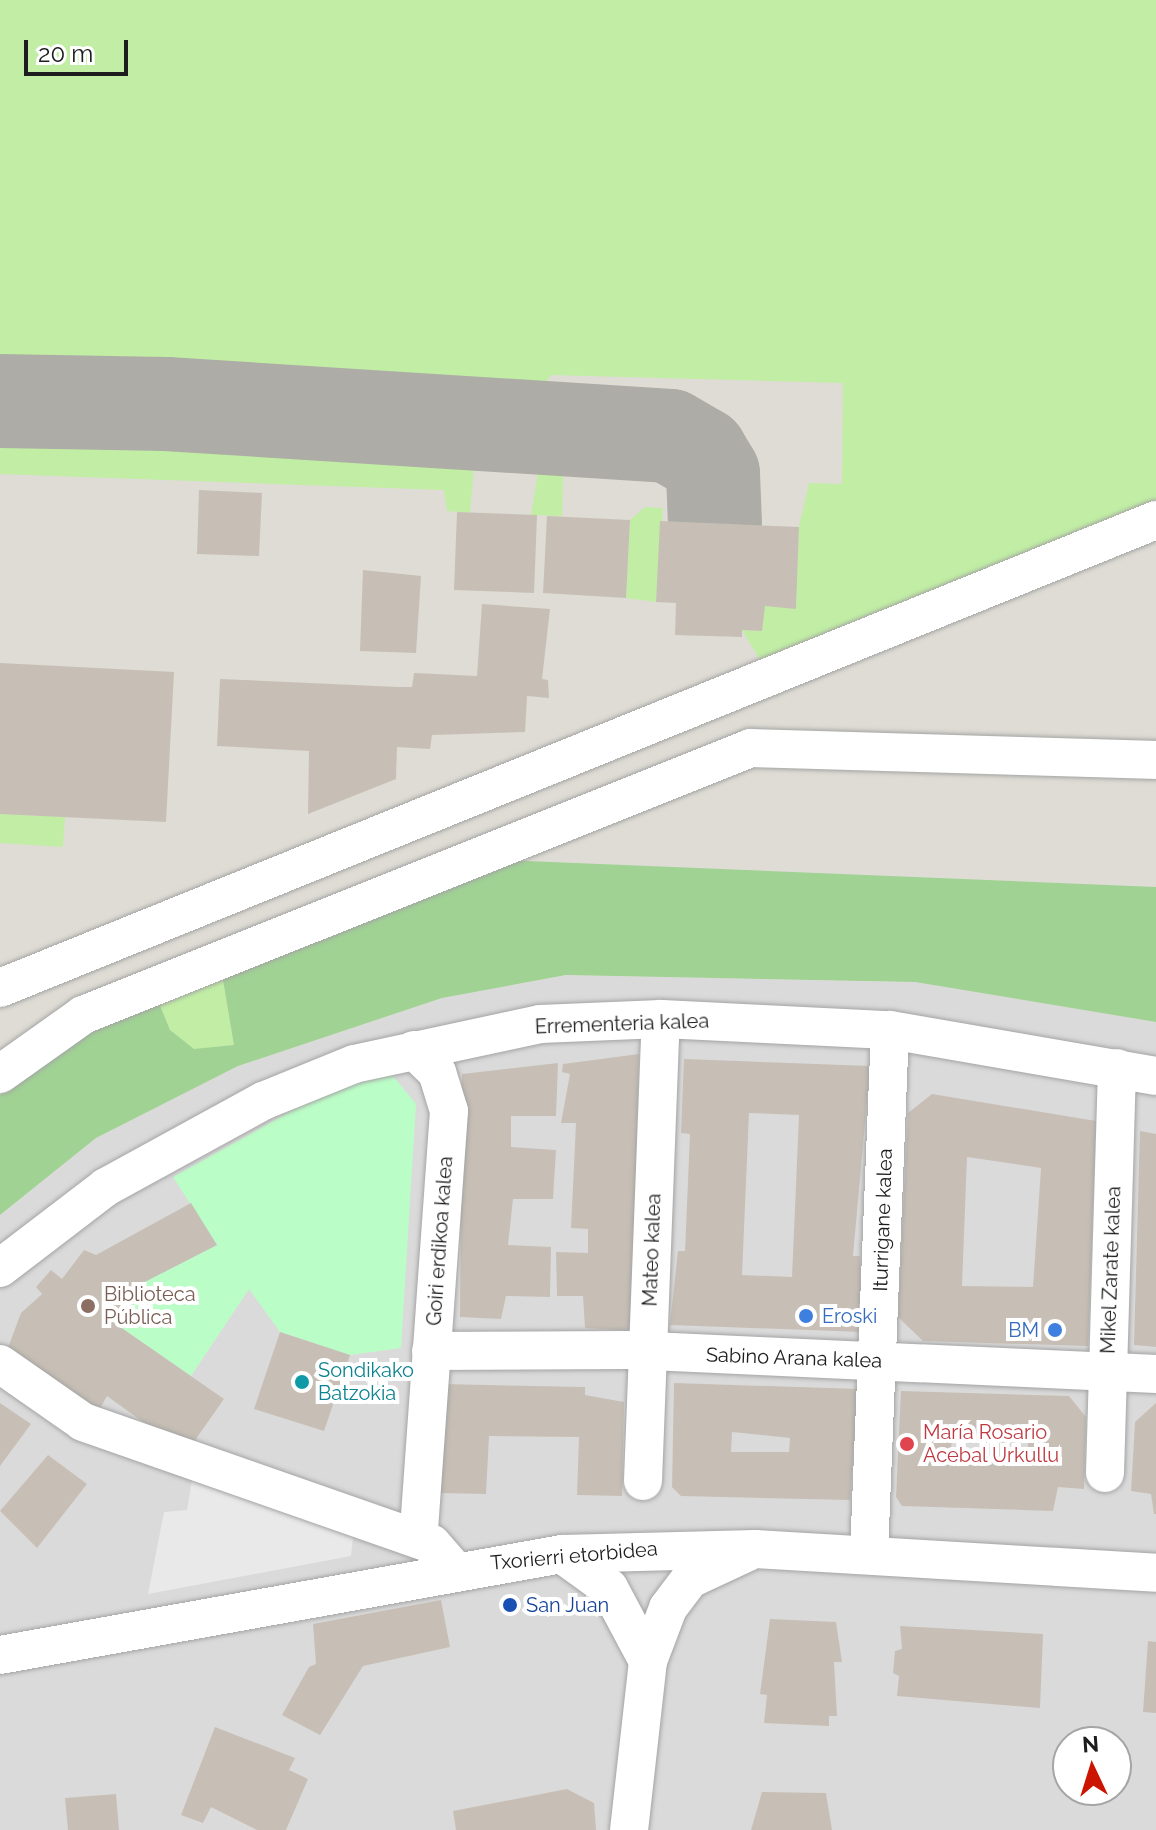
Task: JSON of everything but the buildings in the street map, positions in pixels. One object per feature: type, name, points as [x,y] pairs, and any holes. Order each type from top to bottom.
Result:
[{"type":"street","points":[[0,988],[1156,520]]},
{"type":"street","points":[[0,1074],[83,1015],[751,748],[1156,760]]},
{"type":"street","name":"Errementeria kalea","points":[[0,1268],[106,1187],[200,1134],[354,1064],[540,1024],[661,1019],[890,1030],[1156,1076]]},
{"type":"street","name":"Mateo kalea","points":[[643,1481],[661,1019]]},
{"type":"street","name":"Iturrigane kalea","points":[[869,1554],[890,1030]]},
{"type":"street","name":"Goiri erdikoa kalea","points":[[414,1050],[437,1072],[449,1111],[444,1340],[418,1539]]},
{"type":"street","name":"Mikel Zarate kalea","points":[[1105,1473],[1117,1068]]},
{"type":"street","name":"Sabino Arana kalea","points":[[444,1340],[1156,1374]]},
{"type":"street","points":[[0,1364],[83,1422],[432,1544],[454,1569]]},
{"type":"street","points":[[629,1830],[648,1661],[668,1608],[690,1579],[755,1549]]},
{"type":"street","name":"Txorierri etorbidea","points":[[0,1655],[454,1569],[562,1554],[755,1549],[1156,1573]]},
{"type":"street","points":[[562,1554],[609,1588],[648,1661]]},
{"type":"shaded area","points":[[0,0],[1156,0],[1156,1022],[915,982],[566,975],[442,998],[238,1066],[96,1138],[0,1215]]},
{"type":"shaded area","points":[[567,975],[915,982],[1156,1022],[1156,1830],[0,1830],[0,1215],[96,1138],[238,1066],[442,998]]},
{"type":"shaded area","points":[[193,1474],[354,1528],[351,1556],[148,1594],[164,1512],[187,1510]]},
{"type":"green space","points":[[0,0],[1156,0],[1156,500],[760,660],[742,630],[762,631],[765,606],[796,608],[799,527],[809,483],[842,484],[843,383],[551,375],[528,406],[0,385]]},
{"type":"green space","points":[[0,421],[164,423],[476,443],[470,513],[447,511],[444,490],[0,474]]},
{"type":"green space","points":[[542,449],[564,451],[562,516],[531,515]]},
{"type":"green space","points":[[645,507],[663,508],[656,602],[626,598],[630,520]]},
{"type":"green space","points":[[0,814],[65,817],[63,847],[0,843]]},
{"type":"green space","points":[[501,860],[1156,887],[1156,1022],[915,982],[566,975],[442,998],[238,1066],[96,1138],[0,1215],[0,1095],[31,1068],[93,1028],[159,1003],[170,1030],[194,1049],[234,1045],[222,974]]},
{"type":"green space","points":[[222,974],[234,1045],[194,1050],[170,1030],[159,1003]]},
{"type":"green space","points":[[393,1076],[416,1104],[401,1348],[350,1355],[280,1332],[249,1289],[191,1376],[113,1322],[129,1290],[217,1245],[173,1177],[318,1096],[368,1078]]},
{"type":"taxiway","points":[[0,401],[166,404],[670,436],[701,454],[713,474],[715,523]]},
{"type":"place","name":"Biblioteca Pública","points":[[88,1306]]},
{"type":"place","name":"Eroski","points":[[806,1316]]},
{"type":"place","name":"BM","points":[[1055,1330]]},
{"type":"place","name":"Sondikako Batzokia","points":[[302,1382]]},
{"type":"place","name":"María Rosario Acebal Urkullu","points":[[907,1444]]},
{"type":"place","name":"San Juan","points":[[510,1605]]}]
